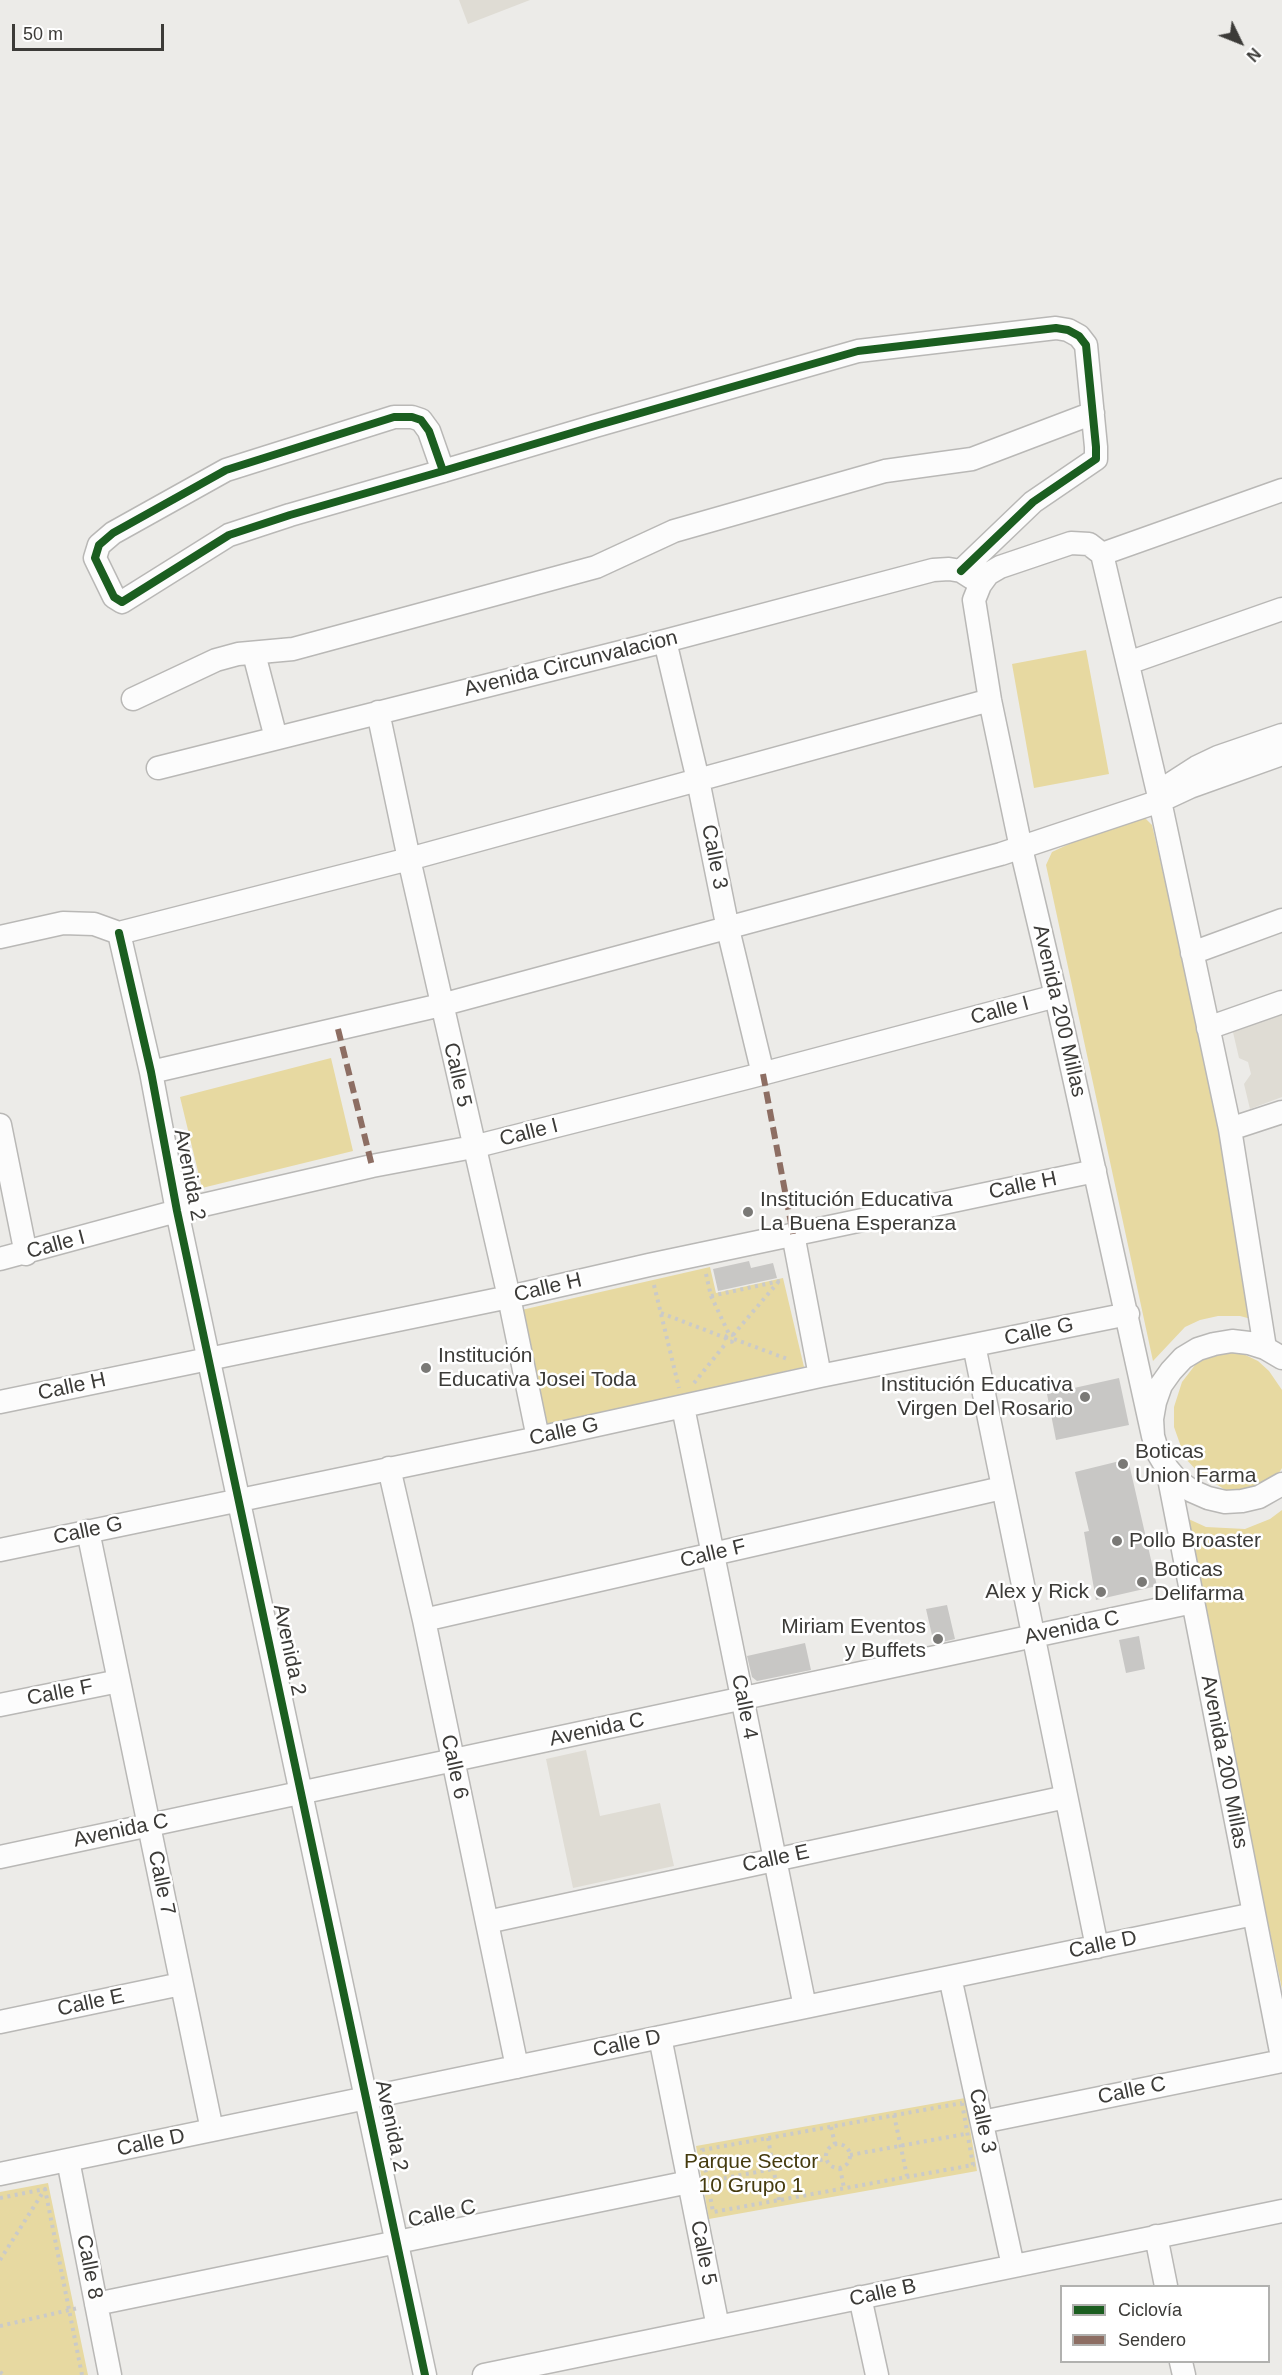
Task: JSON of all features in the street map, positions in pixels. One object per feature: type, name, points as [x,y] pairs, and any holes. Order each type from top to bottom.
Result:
[{"type":"street","points":[[442,471],[429,431],[421,420],[412,417],[394,417],[226,470],[113,533],[99,545],[95,558],[114,597],[122,602],[228,536],[290,515],[858,351],[1056,328],[1068,330],[1079,336],[1086,345],[1096,459],[1033,502],[961,571],[980,585],[987,574],[1000,567],[1071,543],[1089,544],[1102,554],[1160,801],[1230,1129],[1274,1353]]},
{"type":"street","points":[[133,699],[216,660],[238,654],[293,649],[596,567],[674,531],[885,471],[972,459],[1093,413]]},
{"type":"street","points":[[1102,554],[1282,489]]},
{"type":"street","name":"Avenida Circunvalacion","points":[[158,768],[665,641],[933,570],[961,571]]},
{"type":"street","name":"Avenida 200 Millas","points":[[980,585],[974,600],[990,700],[1021,848],[1128,1314],[1153,1436]]},
{"type":"street","points":[[1128,663],[1282,609]]},
{"type":"street","name":"Calle 3","points":[[665,641],[698,780],[728,929],[763,1074]]},
{"type":"street","points":[[254,654],[276,738]]},
{"type":"street","points":[[0,937],[63,923],[94,924],[119,933],[409,859],[990,700]]},
{"type":"street","name":"Calle 5","points":[[378,712],[441,1005],[509,1297],[538,1438]]},
{"type":"street","points":[[1160,801],[1164,789],[1197,767],[1282,735]]},
{"type":"street","points":[[151,1072],[441,1005],[1021,848],[1160,801],[1190,787],[1282,754]]},
{"type":"street","points":[[1192,953],[1282,920]]},
{"type":"street","name":"Avenida 2","points":[[119,933],[151,1072],[177,1211],[425,2375]]},
{"type":"street","name":"Calle I","points":[[0,1259],[26,1254],[177,1211],[372,1166],[473,1147],[763,1074],[1056,996]]},
{"type":"street","points":[[1208,1028],[1282,1002]]},
{"type":"street","points":[[1230,1129],[1282,1112]]},
{"type":"street","points":[[0,1125],[26,1254]]},
{"type":"street","name":"Calle H","points":[[0,1402],[509,1297],[793,1234],[1095,1171]]},
{"type":"street","points":[[793,1234],[790,1278],[820,1376]]},
{"type":"street","name":"Calle G","points":[[0,1550],[538,1438],[685,1398],[820,1376],[1128,1314]]},
{"type":"street","points":[[1274,1353],[1249,1343],[1232,1341],[1198,1349],[1183,1358],[1161,1385],[1152,1419],[1153,1436],[1158,1453],[1178,1481],[1208,1498],[1225,1502],[1242,1501],[1259,1497],[1282,1484]]},
{"type":"street","points":[[974,1345],[1097,1947]]},
{"type":"street","name":"Calle 4","points":[[685,1398],[742,1699],[805,2007]]},
{"type":"street","name":"Calle 6","points":[[389,1468],[424,1620],[517,2067]]},
{"type":"street","name":"Avenida 200 Millas","points":[[1167,1468],[1282,2059]]},
{"type":"street","name":"Calle F","points":[[424,1620],[1002,1488]]},
{"type":"street","name":"Calle 7","points":[[88,1531],[212,2130]]},
{"type":"street","name":"Avenida C","points":[[0,1857],[1193,1602]]},
{"type":"street","name":"Calle F","points":[[0,1705],[119,1682]]},
{"type":"street","name":"Calle E","points":[[487,1922],[1066,1797]]},
{"type":"street","name":"Calle D","points":[[0,2174],[1254,1914]]},
{"type":"street","name":"Calle 3","points":[[950,1977],[978,2129],[1013,2266]]},
{"type":"street","name":"Calle E","points":[[0,2022],[181,1984]]},
{"type":"street","name":"Calle 5","points":[[660,2037],[695,2182],[718,2327]]},
{"type":"street","name":"Calle C","points":[[978,2129],[1282,2059]]},
{"type":"street","name":"Calle 8","points":[[65,2161],[110,2375]]},
{"type":"street","name":"Calle C","points":[[96,2304],[695,2182]]},
{"type":"street","name":"Calle B","points":[[483,2375],[575,2366],[718,2327],[1282,2211]]},
{"type":"street","points":[[1156,2236],[1166,2285]]},
{"type":"street","points":[[860,2297],[877,2375]]},
{"type":"path","points":[[700,1254],[711,1296],[730,1338]]},
{"type":"path","points":[[649,1265],[679,1392],[685,1398]]},
{"type":"path","points":[[711,1296],[790,1278]]},
{"type":"path","points":[[782,1290],[790,1278]]},
{"type":"path","points":[[685,1398],[730,1338],[790,1278]]},
{"type":"path","points":[[661,1313],[799,1364],[788,1366]]},
{"type":"path","points":[[685,1398],[699,1387]]},
{"type":"path","points":[[962,2103],[978,2129],[972,2164],[844,2188],[713,2212],[695,2182],[702,2150],[962,2103]]},
{"type":"path","points":[[894,2115],[907,2176]]},
{"type":"path","points":[[831,2127],[835,2144]]},
{"type":"path","points":[[850,2155],[978,2129]]},
{"type":"path","points":[[768,2138],[779,2200]]},
{"type":"path","points":[[835,2144],[844,2145],[850,2155],[847,2164],[840,2168],[832,2167],[826,2159],[829,2148],[835,2144]]},
{"type":"path","points":[[695,2182],[826,2159]]},
{"type":"path","points":[[0,2260],[65,2161]]},
{"type":"path","points":[[840,2168],[844,2188]]},
{"type":"path","points":[[0,2198],[45,2189]]},
{"type":"path","points":[[45,2189],[82,2375]]},
{"type":"path","points":[[0,2326],[96,2304]]},
{"type":"path","points":[[0,2372],[4,2375]]},
{"type":"shaded area","points":[[459,0],[530,0],[468,24]]},
{"type":"shaded area","points":[[1282,1011],[1282,1097],[1250,1109],[1244,1084],[1251,1074],[1248,1062],[1239,1058],[1232,1028]]},
{"type":"shaded area","points":[[586,1750],[600,1816],[660,1803],[674,1866],[573,1888],[546,1759]]},
{"type":"green space","points":[[1086,650],[1109,774],[1034,788],[1012,664]]},
{"type":"green space","points":[[1131,815],[1144,817],[1152,825],[1259,1321],[1240,1316],[1218,1316],[1200,1320],[1185,1327],[1153,1361],[1046,865],[1052,852]]},
{"type":"green space","points":[[331,1058],[353,1151],[202,1188],[180,1097]]},
{"type":"green space","points":[[710,1267],[716,1293],[783,1278],[804,1367],[543,1426],[517,1311]]},
{"type":"green space","points":[[1237,1351],[1258,1361],[1269,1371],[1282,1390],[1282,1468],[1274,1481],[1259,1490],[1230,1493],[1199,1473],[1185,1458],[1174,1427],[1174,1407],[1182,1382],[1199,1360],[1212,1353]]},
{"type":"green space","points":[[1282,1510],[1282,1989],[1182,1516],[1206,1527],[1245,1529],[1270,1519]]},
{"type":"green space","name":"Parque Sector 10 Grupo 1","points":[[965,2098],[977,2171],[709,2219],[696,2146]]},
{"type":"green space","points":[[48,2183],[88,2375],[0,2375],[0,2192]]},
{"type":"building","points":[[749,1261],[751,1268],[773,1263],[777,1278],[718,1291],[713,1269]]},
{"type":"building","points":[[1119,1378],[1129,1425],[1056,1440],[1047,1394]]},
{"type":"building","points":[[1128,1459],[1157,1586],[1096,1600],[1084,1532],[1089,1531],[1075,1472]]},
{"type":"building","points":[[947,1605],[955,1639],[934,1644],[926,1609]]},
{"type":"building","points":[[1139,1636],[1145,1669],[1126,1673],[1119,1640]]},
{"type":"building","points":[[805,1643],[811,1670],[757,1681],[752,1677],[747,1656]]},
{"type":"marked path","points":[[338,1029],[372,1166]]},
{"type":"marked path","points":[[763,1074],[793,1234]]},
{"type":"cycle path","points":[[443,471],[429,431],[421,420],[412,417],[394,417],[226,470],[113,533],[99,545],[95,558],[114,597],[122,602],[229,535],[595,426],[858,351],[1056,328],[1068,330],[1079,336],[1086,345],[1096,459],[1033,502],[961,571]]},
{"type":"cycle path","points":[[119,933],[151,1072],[177,1211],[425,2375]]},
{"type":"place","name":"Institución Educativa La Buena Esperanza","points":[[748,1212]]},
{"type":"place","name":"Institución Educativa Josei Toda","points":[[426,1368]]},
{"type":"place","name":"Institución Educativa Virgen Del Rosario","points":[[1085,1397]]},
{"type":"place","name":"Boticas Union Farma","points":[[1123,1464]]},
{"type":"place","name":"Pollo Broaster","points":[[1117,1541]]},
{"type":"place","name":"Boticas Delifarma","points":[[1142,1582]]},
{"type":"place","name":"Alex y Rick","points":[[1101,1592]]},
{"type":"place","name":"Miriam Eventos y Buffets","points":[[938,1639]]}]
